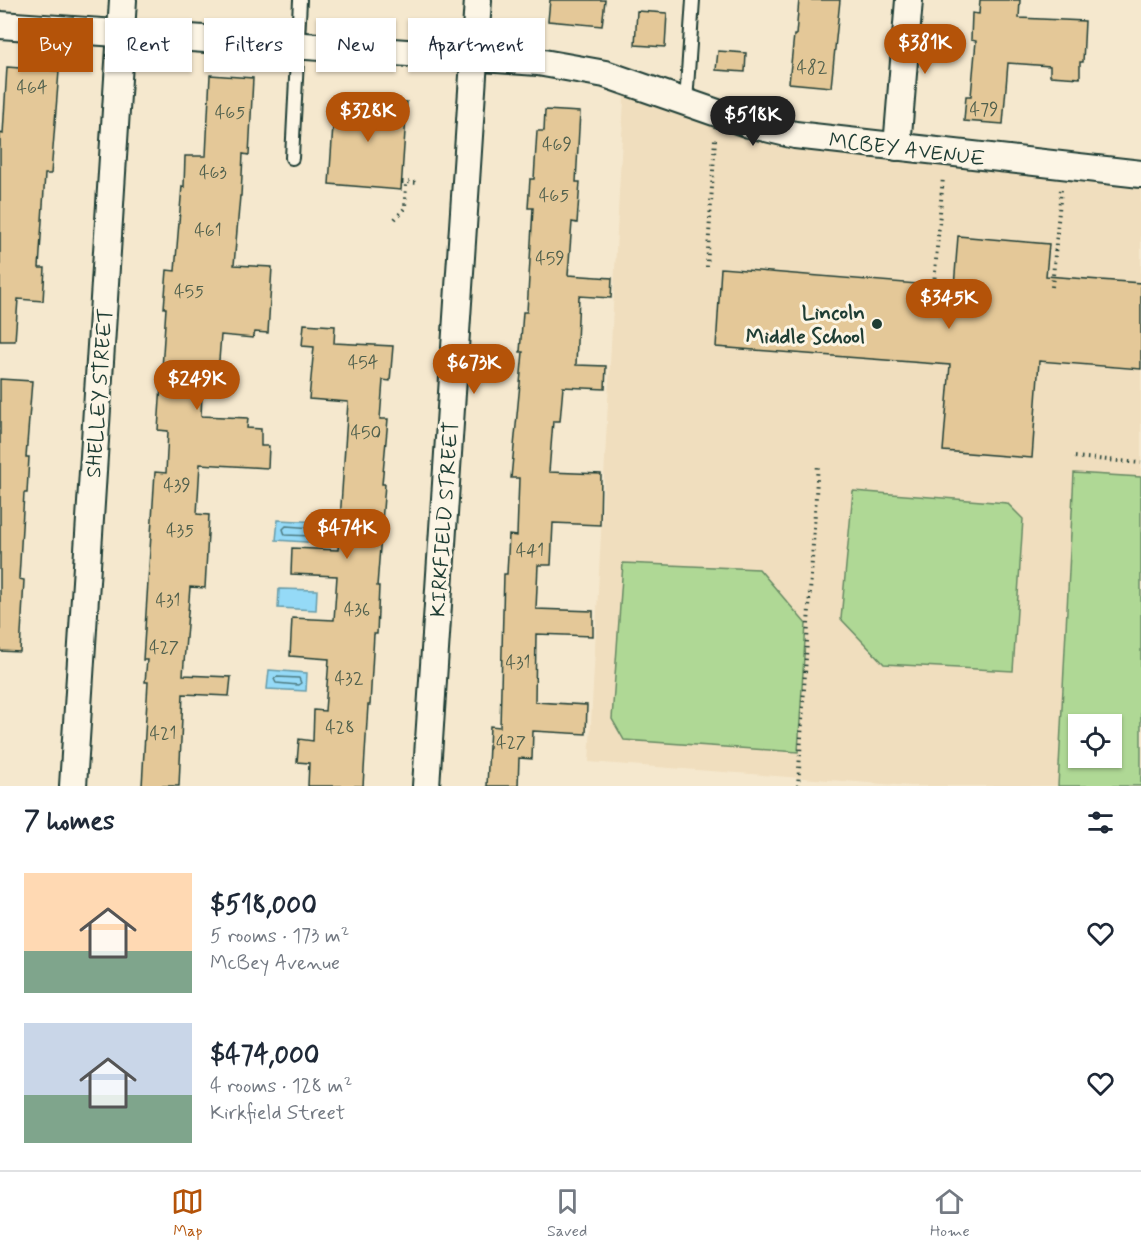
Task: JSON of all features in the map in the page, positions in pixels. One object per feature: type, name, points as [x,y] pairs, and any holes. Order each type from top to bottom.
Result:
[{"type":"street","name":"SHELLEY STREET","points":[[122,18],[123,0]]},
{"type":"street","name":"KIRKFIELD STREET","points":[[477,18],[478,0]]},
{"type":"street","points":[[897,147],[909,0]]},
{"type":"street","name":"MCBEY AVENUE","points":[[0,25],[105,32]]},
{"type":"street","name":"MCBEY AVENUE","points":[[304,45],[408,53]]},
{"type":"street","name":"MCBEY AVENUE","points":[[545,63],[583,68],[625,80],[749,124],[795,135],[1141,174]]},
{"type":"street","name":"SHELLEY STREET","points":[[73,786],[119,72]]},
{"type":"street","name":"KIRKFIELD STREET","points":[[426,786],[473,72]]},
{"type":"lane","points":[[299,18],[300,0]]},
{"type":"lane","points":[[686,102],[693,0]]},
{"type":"lane","points":[[292,158],[296,72]]},
{"type":"path","points":[[707,267],[715,139]]},
{"type":"path","points":[[1052,287],[1063,167]]},
{"type":"path","points":[[933,296],[943,177]]},
{"type":"path","points":[[395,219],[405,208],[404,182],[419,183]]},
{"type":"path","points":[[1075,457],[1141,463]]},
{"type":"path","points":[[798,786],[818,463]]},
{"type":"shaded area","name":"Lincoln Middle School","points":[[625,80],[749,124],[1141,174],[1141,477],[1074,473],[1058,786],[910,786],[589,762]]},
{"type":"green space","points":[[1074,473],[1141,477],[1141,786],[1058,786]]},
{"type":"green space","points":[[853,491],[1007,503],[1023,519],[1013,671],[884,664],[841,619]]},
{"type":"green space","points":[[623,563],[759,569],[806,624],[798,752],[624,740],[612,719]]},
{"type":"water","points":[[278,520],[322,522],[321,543],[276,540]]},
{"type":"water","points":[[279,589],[317,590],[316,610],[278,608]]},
{"type":"water","points":[[269,670],[307,673],[306,691],[267,689]]},
{"type":"building","points":[[550,0],[605,0],[602,26],[548,21]]},
{"type":"building","points":[[799,0],[840,0],[831,87],[789,83]]},
{"type":"building","points":[[980,0],[1020,0],[1019,18],[1085,21],[1080,78],[1050,76],[1050,66],[1008,63],[1003,124],[964,121],[966,96],[971,96],[976,41],[971,40],[972,13],[979,14]]},
{"type":"building","points":[[637,11],[667,13],[665,47],[635,45]]},
{"type":"building","points":[[718,51],[746,53],[745,72],[716,70]]},
{"type":"building","points":[[7,67],[18,68],[18,72],[59,72],[51,174],[45,174],[39,268],[45,268],[43,301],[18,299],[15,341],[0,341],[0,133],[3,134]]},
{"type":"building","points":[[210,75],[253,78],[249,155],[243,154],[234,265],[272,267],[268,333],[255,332],[253,338],[221,335],[218,373],[203,372],[201,416],[248,418],[247,428],[261,429],[261,446],[269,446],[268,468],[200,464],[197,514],[209,515],[205,588],[190,587],[183,675],[231,677],[229,696],[183,694],[179,786],[142,786],[148,682],[145,682],[147,660],[143,660],[155,472],[166,473],[168,431],[158,430],[167,270],[175,271],[185,156],[206,156]]},
{"type":"building","points":[[335,97],[407,102],[401,190],[329,184]]},
{"type":"building","points":[[545,110],[580,112],[576,182],[580,182],[577,223],[572,222],[568,275],[612,278],[611,298],[579,296],[576,365],[606,366],[605,389],[563,387],[560,421],[553,421],[549,472],[601,474],[600,525],[553,523],[551,565],[538,565],[536,609],[593,611],[593,636],[536,634],[535,702],[587,705],[586,734],[533,731],[532,759],[519,758],[518,786],[487,786],[490,726],[500,727],[504,574],[507,574],[509,535],[517,536],[519,478],[511,478],[523,352],[520,352],[523,312],[527,312],[533,208],[528,208],[530,179],[534,179],[537,131],[544,131]]},
{"type":"building","points":[[958,236],[1049,244],[1046,276],[1141,283],[1141,369],[1039,361],[1032,458],[943,451],[950,365],[716,347],[721,268],[954,287]]},
{"type":"building","points":[[304,324],[335,326],[334,343],[393,346],[390,381],[383,380],[380,419],[388,419],[382,484],[385,484],[377,586],[379,586],[377,634],[374,634],[363,786],[308,786],[309,763],[297,762],[299,739],[313,741],[314,710],[325,711],[329,659],[290,656],[292,618],[334,620],[337,576],[291,574],[292,548],[338,550],[348,402],[309,399],[314,347],[302,346]]},
{"type":"building","points":[[0,379],[32,381],[26,457],[29,457],[27,493],[24,493],[19,579],[24,580],[20,652],[0,651]]},
{"type":"place","name":"Lincoln Middle School","points":[[877,324]]}]
